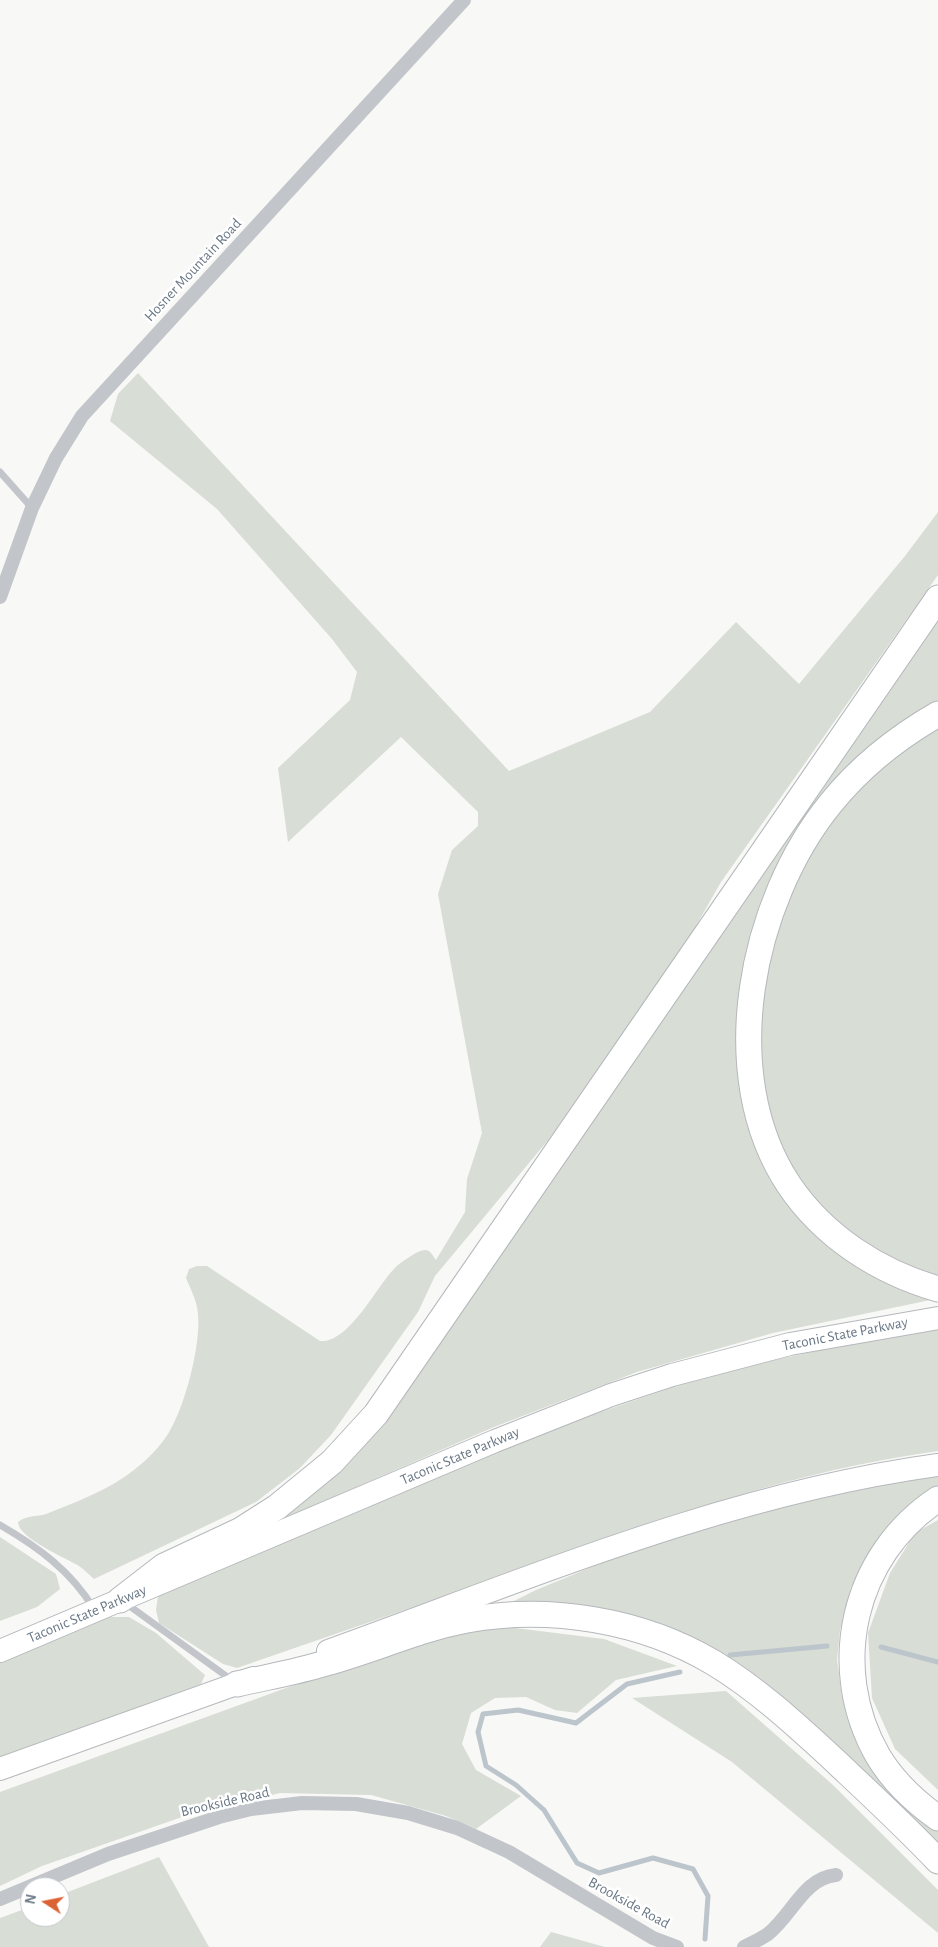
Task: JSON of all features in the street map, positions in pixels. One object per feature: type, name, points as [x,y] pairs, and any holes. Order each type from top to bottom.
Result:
[{"type":"highway","points":[[120,1600],[164,1566],[242,1530],[276,1507],[332,1462],[376,1414],[938,598]]},
{"type":"highway","points":[[938,714],[910,731],[858,774],[831,803],[808,834],[773,903],[761,940],[753,982],[749,1038],[752,1077],[764,1132],[788,1184],[806,1208],[844,1243],[866,1258],[897,1275],[938,1289]]},
{"type":"highway","name":"Taconic State Parkway","points":[[0,1651],[504,1438],[612,1395],[681,1372],[790,1344],[938,1318]]},
{"type":"highway","points":[[0,1769],[717,1512],[840,1482],[938,1465]]},
{"type":"highway","points":[[938,1499],[903,1527],[876,1563],[863,1590],[855,1618],[851,1646],[851,1675],[865,1729],[878,1756],[910,1796],[938,1818]]},
{"type":"highway","points":[[237,1684],[326,1664],[423,1630],[486,1617],[525,1614],[561,1616],[619,1626],[656,1636],[693,1652],[748,1686],[835,1761],[938,1861]]},
{"type":"street","name":"Hosner Mountain Road","points":[[0,597],[32,508],[56,458],[82,416],[464,0]]},
{"type":"street","name":"Brookside Road","points":[[0,1899],[108,1854],[219,1817],[250,1809],[302,1803],[356,1804],[408,1813],[457,1828],[509,1852],[653,1938],[677,1947]]},
{"type":"street","points":[[744,1947],[768,1933],[809,1887],[824,1876],[836,1875]]},
{"type":"lane","points":[[0,472],[32,508]]},
{"type":"lane","points":[[0,1525],[62,1568],[80,1588],[95,1611]]},
{"type":"lane","points":[[120,1600],[237,1684]]},
{"type":"shaded area","points":[[138,373],[509,771],[650,712],[736,622],[799,684],[905,556],[938,512],[938,575],[721,882],[692,933],[549,1139],[435,1276],[418,1312],[331,1435],[300,1468],[256,1502],[94,1579],[79,1566],[34,1541],[20,1528],[18,1522],[25,1518],[46,1514],[64,1507],[115,1483],[144,1461],[168,1434],[186,1392],[197,1342],[198,1314],[195,1300],[186,1278],[189,1269],[197,1266],[207,1266],[320,1341],[330,1340],[341,1334],[351,1325],[386,1278],[399,1264],[425,1250],[430,1252],[436,1260],[465,1212],[467,1179],[482,1133],[438,894],[452,850],[478,826],[478,812],[401,737],[288,842],[278,768],[350,700],[357,672],[332,639],[217,509],[110,421],[118,394]]},
{"type":"shaded area","points":[[938,609],[938,705],[819,805],[741,1026],[790,1203],[935,1299],[773,1333],[637,1372],[494,1427],[244,1536],[345,1457]]},
{"type":"shaded area","points":[[938,724],[938,1280],[894,1265],[840,1229],[805,1193],[780,1150],[762,1093],[758,1003],[790,885],[821,829],[906,741]]},
{"type":"shaded area","points":[[938,1329],[938,1451],[834,1470],[732,1497],[237,1668],[223,1664],[159,1623],[156,1610],[158,1596],[211,1570],[568,1423],[715,1373],[830,1348]]},
{"type":"shaded area","points":[[938,1475],[938,1487],[916,1502],[878,1539],[851,1587],[840,1630],[837,1660],[842,1696],[860,1745],[938,1825],[938,1853],[711,1651],[506,1605],[536,1590],[611,1559],[790,1502]]},
{"type":"shaded area","points":[[938,1520],[938,1790],[895,1749],[872,1698],[868,1633],[890,1573],[915,1533]]},
{"type":"shaded area","points":[[0,1537],[56,1574],[60,1589],[37,1607],[0,1621]]},
{"type":"shaded area","points":[[109,1617],[129,1617],[156,1633],[205,1675],[201,1684],[0,1758],[0,1662]]},
{"type":"shaded area","points":[[499,1626],[604,1639],[677,1666],[616,1680],[577,1713],[555,1710],[526,1697],[495,1698],[471,1713],[462,1744],[476,1770],[521,1796],[476,1829],[446,1816],[371,1795],[280,1793],[182,1817],[42,1866],[0,1886],[0,1792],[407,1644]]},
{"type":"shaded area","points":[[726,1691],[833,1785],[938,1890],[938,1933],[732,1762],[632,1698]]},
{"type":"shaded area","points":[[159,1857],[209,1947],[0,1947],[0,1918],[20,1911],[20,1927],[70,1927],[70,1891]]},
{"type":"shaded area","points":[[551,1932],[605,1947],[540,1947]]},
{"type":"waterway","points":[[730,1655],[827,1646]]},
{"type":"waterway","points":[[881,1647],[938,1662]]},
{"type":"waterway","points":[[680,1672],[627,1684],[576,1723],[518,1710],[483,1714],[478,1732],[486,1766],[516,1785],[544,1810],[577,1863],[599,1873],[653,1858],[693,1869],[708,1896],[705,1939]]}]
